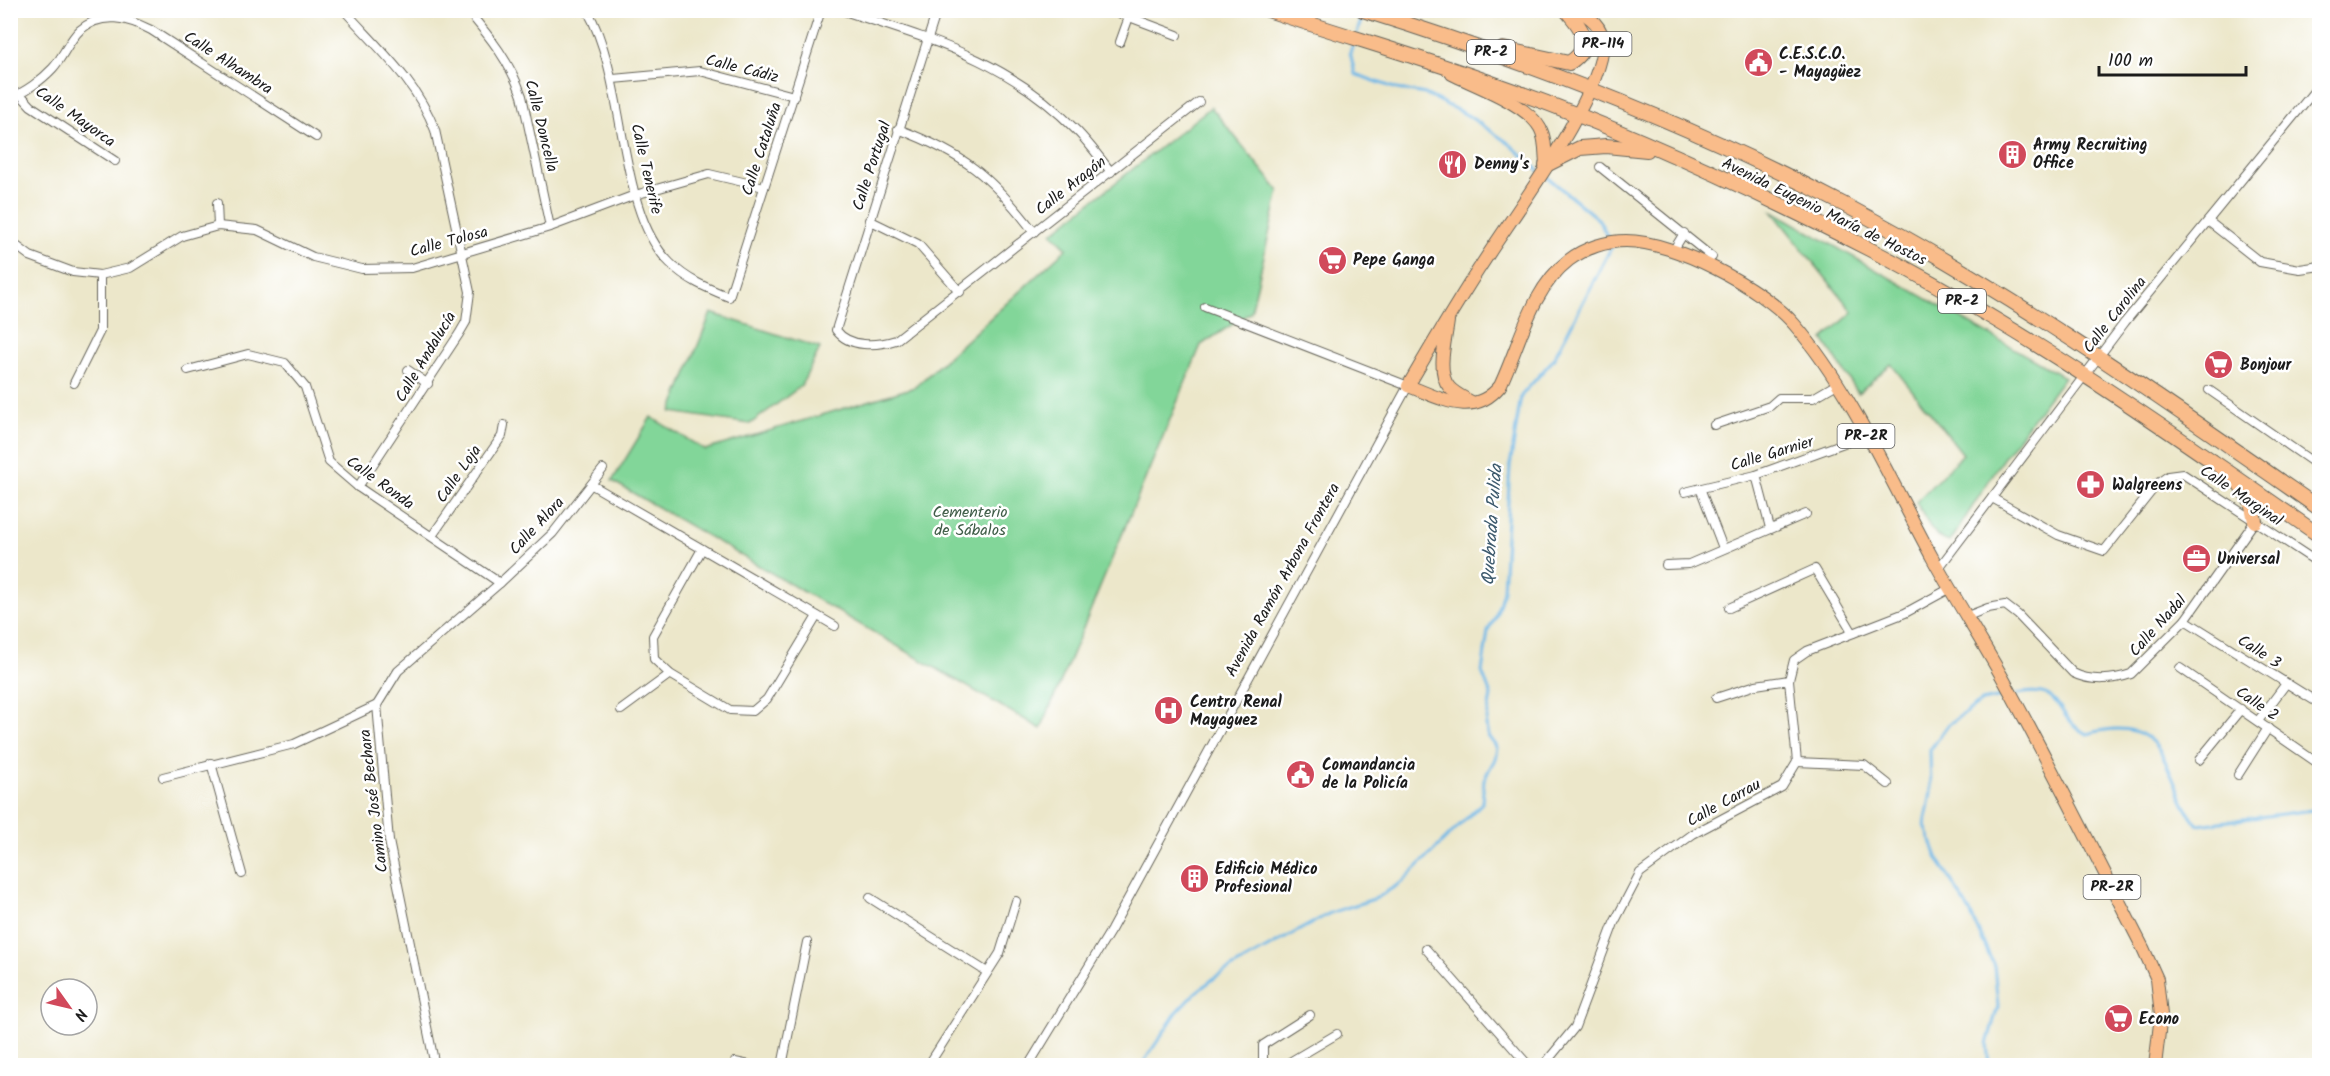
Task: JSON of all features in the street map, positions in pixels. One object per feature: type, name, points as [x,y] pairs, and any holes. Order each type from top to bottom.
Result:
[{"type":"highway","name":"Avenida Eugenio María de Hostos","points":[[1268,10],[1499,85],[1577,115],[1872,250],[1951,294],[2084,376],[2235,476],[2319,536]]},
{"type":"highway","name":"Avenida Eugenio María de Hostos","points":[[1363,10],[1461,41],[1590,89],[1842,203],[1975,280],[2099,357],[2319,509]]},
{"type":"highway","points":[[1461,41],[1569,63],[1580,56],[1585,44],[1581,26],[1566,10]]},
{"type":"highway","points":[[1545,166],[1580,148],[1606,146],[1662,152]]},
{"type":"highway","points":[[2235,476],[2251,501],[2255,520]]},
{"type":"main road","name":"PR-114","points":[[1576,10],[1586,14],[1599,27],[1603,43],[1590,89],[1577,115]]},
{"type":"main road","points":[[1429,64],[1496,95],[1536,122],[1542,130],[1545,166]]},
{"type":"main road","name":"Avenida Ramón Arbona Frontera","points":[[1408,386],[1449,315],[1577,115]]},
{"type":"main road","name":"PR-2R","points":[[1474,404],[1489,399],[1500,386],[1541,289],[1569,260],[1594,246],[1630,241],[1673,251],[1737,279],[1792,321],[1824,361],[1949,589],[2001,676],[2157,979],[2161,1015],[2155,1065]]},
{"type":"main road","points":[[1449,315],[1443,366],[1445,381],[1449,388],[1474,404]]},
{"type":"main road","points":[[1408,386],[1455,404],[1474,404]]},
{"type":"street","name":"Calle Andalucía","points":[[344,10],[417,91],[428,109],[435,130],[470,292],[466,322],[428,384],[358,487]]},
{"type":"street","name":"Calle Doncella","points":[[467,10],[492,39],[516,79],[522,96],[550,227]]},
{"type":"street","name":"Calle Tenerife","points":[[587,10],[600,32],[613,79],[635,195],[647,230],[669,262],[695,283],[729,297]]},
{"type":"street","name":"Calle Cataluña","points":[[729,297],[821,10]]},
{"type":"street","points":[[841,10],[978,57],[1039,96],[1077,131],[1111,172]]},
{"type":"street","name":"Calle Portugal","points":[[836,330],[937,10]]},
{"type":"street","points":[[1111,10],[1177,35]]},
{"type":"street","points":[[1120,42],[1129,17]]},
{"type":"street","name":"Calle Alhambra","points":[[10,98],[20,94],[53,68],[81,30],[107,18],[121,18],[151,30],[316,137]]},
{"type":"street","name":"Calle Cádiz","points":[[613,79],[700,71],[794,96]]},
{"type":"street","name":"Calle Carolina","points":[[1938,569],[2084,376],[2319,84]]},
{"type":"street","name":"Calle Mayorca","points":[[20,94],[31,106],[115,161]]},
{"type":"street","name":"Calle Aragón","points":[[836,330],[842,338],[870,345],[896,340],[1199,102]]},
{"type":"street","points":[[898,129],[937,144],[974,167],[1002,192],[1034,232]]},
{"type":"street","points":[[1600,167],[1712,257]]},
{"type":"street","name":"Calle Tolosa","points":[[10,241],[30,256],[73,272],[100,275],[130,268],[182,236],[218,226],[257,230],[313,257],[362,268],[412,268],[550,227],[635,195],[709,174],[764,187]]},
{"type":"street","points":[[217,203],[218,226]]},
{"type":"street","points":[[869,220],[918,244],[960,292]]},
{"type":"street","points":[[2208,221],[2260,262],[2300,269],[2319,266]]},
{"type":"street","points":[[1673,251],[1684,233]]},
{"type":"street","points":[[74,383],[100,331],[100,275]]},
{"type":"street","points":[[1205,307],[1408,386]]},
{"type":"street","name":"Calle Ronda","points":[[188,370],[248,354],[285,363],[305,387],[329,462],[358,487],[500,583]]},
{"type":"street","points":[[408,370],[428,384]]},
{"type":"street","points":[[1714,425],[1770,406],[1779,399],[1813,398],[1837,384]]},
{"type":"street","name":"Avenida Ramón Arbona Frontera","points":[[1028,1065],[1110,930],[1408,386]]},
{"type":"street","points":[[2209,390],[2319,467]]},
{"type":"street","name":"Calle Loja","points":[[432,536],[502,436],[504,425]]},
{"type":"street","name":"Calle Garnier","points":[[1685,492],[1756,475],[1866,435]]},
{"type":"street","name":"Calle Alora","points":[[500,583],[553,533],[603,469]]},
{"type":"street","name":"Calle Marginal","points":[[1992,498],[2058,535],[2104,551],[2158,483],[2169,476],[2184,474],[2197,480],[2319,564]]},
{"type":"street","points":[[1756,475],[1770,528]]},
{"type":"street","points":[[592,485],[835,626]]},
{"type":"street","points":[[1700,488],[1723,548]]},
{"type":"street","points":[[1666,565],[1689,564],[1806,514]]},
{"type":"street","name":"Calle Nadal","points":[[1965,617],[1988,608],[2005,605],[2012,609],[2073,674],[2080,677],[2112,679],[2131,674],[2185,620],[2255,520]]},
{"type":"street","points":[[702,549],[653,636],[654,658],[670,674],[730,710],[753,711],[767,699],[817,616]]},
{"type":"street","points":[[1729,608],[1815,569],[1853,633]]},
{"type":"street","name":"Camino José Bechara","points":[[435,1065],[388,841],[377,705],[398,671],[500,583]]},
{"type":"street","points":[[1888,784],[1864,765],[1797,762],[1789,680],[1794,660],[1807,651],[1905,613],[1949,589]]},
{"type":"street","name":"Calle 3","points":[[2185,620],[2319,704]]},
{"type":"street","name":"Calle 2","points":[[2180,668],[2319,764]]},
{"type":"street","points":[[621,710],[670,674]]},
{"type":"street","points":[[1716,698],[1756,685],[1789,680]]},
{"type":"street","points":[[2258,721],[2285,684]]},
{"type":"street","points":[[163,777],[294,744],[377,705]]},
{"type":"street","points":[[2199,760],[2241,710]]},
{"type":"street","points":[[2238,775],[2268,728]]},
{"type":"street","name":"Calle Carrau","points":[[1543,1065],[1575,1027],[1614,923],[1640,873],[1693,834],[1782,787],[1797,762]]},
{"type":"street","points":[[212,763],[242,873]]},
{"type":"street","points":[[870,898],[987,972]]},
{"type":"street","points":[[928,1065],[1006,942],[1016,901]]},
{"type":"street","points":[[782,1065],[807,942]]},
{"type":"street","points":[[1426,949],[1529,1065]]},
{"type":"street","points":[[1263,1065],[1263,1045],[1310,1015]]},
{"type":"street","points":[[1283,1065],[1337,1034]]},
{"type":"street","points":[[735,1062],[753,1065]]},
{"type":"green space","name":"Cementerio de Sábalos","points":[[1211,107],[1279,191],[1251,312],[1201,345],[1041,729],[612,481],[651,417],[705,450],[915,387],[1067,248],[1052,233]]},
{"type":"green space","points":[[1771,210],[2064,377],[2002,460],[1950,542],[1934,532],[1916,502],[1963,454],[1891,364],[1858,393],[1823,339],[1853,312]]},
{"type":"green space","points":[[711,313],[820,348],[801,386],[750,424],[671,412]]},
{"type":"waterway","name":"Quebrada Pulida","points":[[1357,33],[1363,14]]},
{"type":"waterway","name":"Quebrada Pulida","points":[[1354,42],[1350,52],[1355,74],[1397,89],[1425,94],[1467,115],[1510,144],[1540,172]]},
{"type":"waterway","name":"Quebrada Pulida","points":[[1546,176],[1599,220],[1609,240]]},
{"type":"waterway","name":"Quebrada Pulida","points":[[1141,1066],[1177,1012],[1195,993],[1217,976],[1330,913],[1377,898],[1402,882],[1482,803],[1484,779],[1495,759],[1497,748],[1488,736],[1486,726],[1491,695],[1482,672],[1488,631],[1496,616],[1503,591],[1510,466],[1521,396],[1553,360],[1612,246]]},
{"type":"waterway","points":[[2017,694],[2033,692],[2045,694],[2058,704],[2068,720],[2087,734],[2115,729],[2136,731],[2150,740],[2161,753],[2186,807],[2198,825],[2320,809]]},
{"type":"waterway","points":[[1989,1066],[1987,1044],[1998,1006],[1994,966],[1970,912],[1937,857],[1925,825],[1931,792],[1930,750],[1949,724],[1982,701],[2007,696]]},
{"type":"place","name":"C.E.S.C.O. - Mayagüez","points":[[1758,63]]},
{"type":"place","name":"Army Recruiting Office","points":[[2012,154]]},
{"type":"place","name":"Denny's","points":[[1453,164]]},
{"type":"place","name":"Pepe Ganga","points":[[1332,260]]},
{"type":"place","name":"Bonjour","points":[[2219,365]]},
{"type":"place","name":"Walgreens","points":[[2091,485]]},
{"type":"place","name":"Universal","points":[[2196,559]]},
{"type":"place","name":"Centro Renal Mayaguez","points":[[1169,711]]},
{"type":"place","name":"Comandancia de la Policía","points":[[1301,774]]},
{"type":"place","name":"Edificio Médico Profesional","points":[[1194,878]]},
{"type":"place","name":"Econo","points":[[2118,1019]]}]
